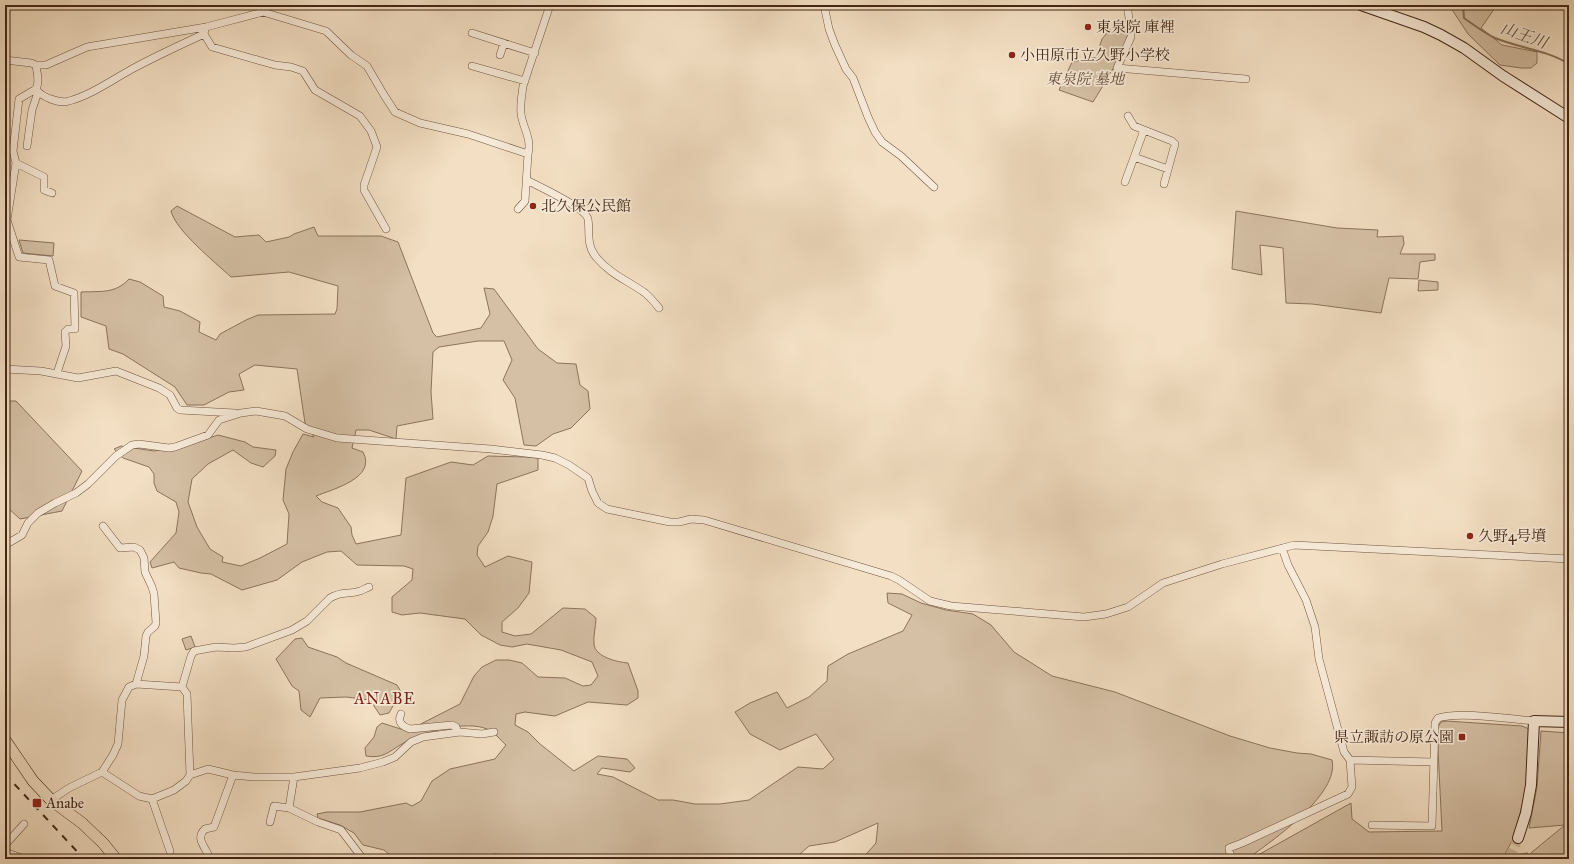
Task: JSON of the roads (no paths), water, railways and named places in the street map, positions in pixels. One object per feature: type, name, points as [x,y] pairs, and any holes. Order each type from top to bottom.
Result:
[{"type":"main road","points":[[5,740],[33,781],[51,800],[82,823],[104,843],[116,859]]},
{"type":"street","points":[[518,209],[525,201],[528,154],[530,148],[521,114],[521,98],[525,81],[550,5]]},
{"type":"street","points":[[824,5],[829,29],[835,45],[846,69],[853,78],[875,132],[882,142],[901,156],[934,187]]},
{"type":"street","points":[[1127,5],[1131,37],[1117,68],[1246,79]]},
{"type":"street","points":[[1361,5],[1424,27],[1441,35],[1464,48],[1503,76],[1569,118]]},
{"type":"street","points":[[37,91],[57,101],[68,102],[205,30],[264,9],[326,31],[351,55],[367,66],[395,112],[420,123],[468,134],[528,154]]},
{"type":"street","points":[[5,60],[32,63],[36,65],[46,64],[87,47],[99,44],[205,30]]},
{"type":"street","points":[[205,30],[212,47],[275,65],[291,67],[303,71],[315,90],[360,116],[371,131],[377,147],[364,185],[364,190],[386,229]]},
{"type":"street","points":[[472,33],[535,53]]},
{"type":"street","points":[[500,55],[504,43]]},
{"type":"street","points":[[25,141],[38,86],[36,65]]},
{"type":"street","points":[[472,66],[525,81]]},
{"type":"street","points":[[37,91],[19,99],[13,151],[16,163],[7,220],[19,256],[49,260],[55,286],[74,293],[75,329],[68,329],[65,332],[66,346],[57,373]]},
{"type":"street","points":[[1128,116],[1134,126],[1172,141],[1175,144],[1164,184]]},
{"type":"street","points":[[1126,182],[1144,130]]},
{"type":"street","points":[[1134,157],[1168,169]]},
{"type":"street","points":[[16,163],[44,177],[44,190],[52,193]]},
{"type":"street","points":[[527,180],[584,212],[588,217],[588,241],[595,256],[611,273],[645,293],[659,308]]},
{"type":"street","points":[[5,369],[41,371],[78,378],[116,371],[159,388],[170,395],[177,408],[180,410],[241,413]]},
{"type":"street","points":[[5,545],[22,535],[28,523],[38,513],[54,503],[76,493],[88,484],[116,456],[132,445],[139,444],[169,448],[175,447],[208,435],[219,420],[241,413],[256,411],[285,416],[306,429],[337,438],[491,449],[555,458],[569,464],[588,478],[598,503],[607,509],[670,522],[679,522],[691,519],[704,520],[891,576],[930,601],[951,606],[1084,617],[1106,614],[1128,607],[1163,583],[1222,564],[1294,545],[1569,559]]},
{"type":"street","points":[[103,526],[120,548],[134,547],[140,550],[144,558],[145,572],[152,587],[156,623],[146,636],[144,656],[136,684]]},
{"type":"street","points":[[1231,859],[1229,848],[1348,794],[1352,787],[1350,760],[1344,752],[1319,659],[1315,627],[1306,600],[1288,565],[1282,548]]},
{"type":"street","points":[[182,687],[191,656],[194,651],[216,647],[246,647],[292,630],[307,622],[330,598],[340,592],[359,592],[369,587]]},
{"type":"street","points":[[51,800],[68,788],[102,772],[118,744],[122,700],[129,687],[136,684],[182,687]]},
{"type":"street","points":[[102,772],[139,796],[152,800],[174,790],[186,781],[190,775],[187,694],[182,687]]},
{"type":"street","points":[[401,714],[399,718],[404,727],[410,728],[452,725],[456,727],[458,732]]},
{"type":"street","points":[[1372,825],[1432,826],[1435,723],[1438,718],[1445,716],[1462,716],[1569,722]]},
{"type":"street","points":[[1518,838],[1526,813],[1531,785],[1534,721]]},
{"type":"street","points":[[190,775],[208,769],[233,775],[254,777],[294,777],[360,768],[395,757],[411,742],[423,737],[458,732],[482,734],[494,732]]},
{"type":"street","points":[[1350,760],[1433,762]]},
{"type":"street","points":[[210,859],[200,840],[201,836],[205,829],[214,827],[233,775]]},
{"type":"street","points":[[289,808],[294,777]]},
{"type":"street","points":[[152,800],[170,851]]},
{"type":"street","points":[[270,822],[274,806],[289,808],[341,830],[363,859]]},
{"type":"street","points":[[5,845],[24,824]]},
{"type":"street","points":[[5,852],[24,859]]},
{"type":"waterway","name":"山王川","points":[[1463,5],[1464,18],[1491,36],[1552,55],[1569,64]]},
{"type":"tunnel","points":[[1509,859],[1518,838]]},
{"type":"railway","points":[[5,774],[84,859]]},
{"type":"place","name":"東泉院 庫裡","points":[[1088,27]]},
{"type":"place","name":"小田原市立久野小学校","points":[[1012,55]]},
{"type":"place","name":"北久保公民館","points":[[533,206]]},
{"type":"place","name":"久野4号墳","points":[[1470,536]]},
{"type":"place","name":"県立諏訪の原公園","points":[[1462,737]]},
{"type":"place","name":"Anabe","points":[[37,803]]},
{"type":"district","name":"ANABE","points":[[385,698]]},
{"type":"park label","name":"東泉院 墓地","points":[[1085,79]]}]
